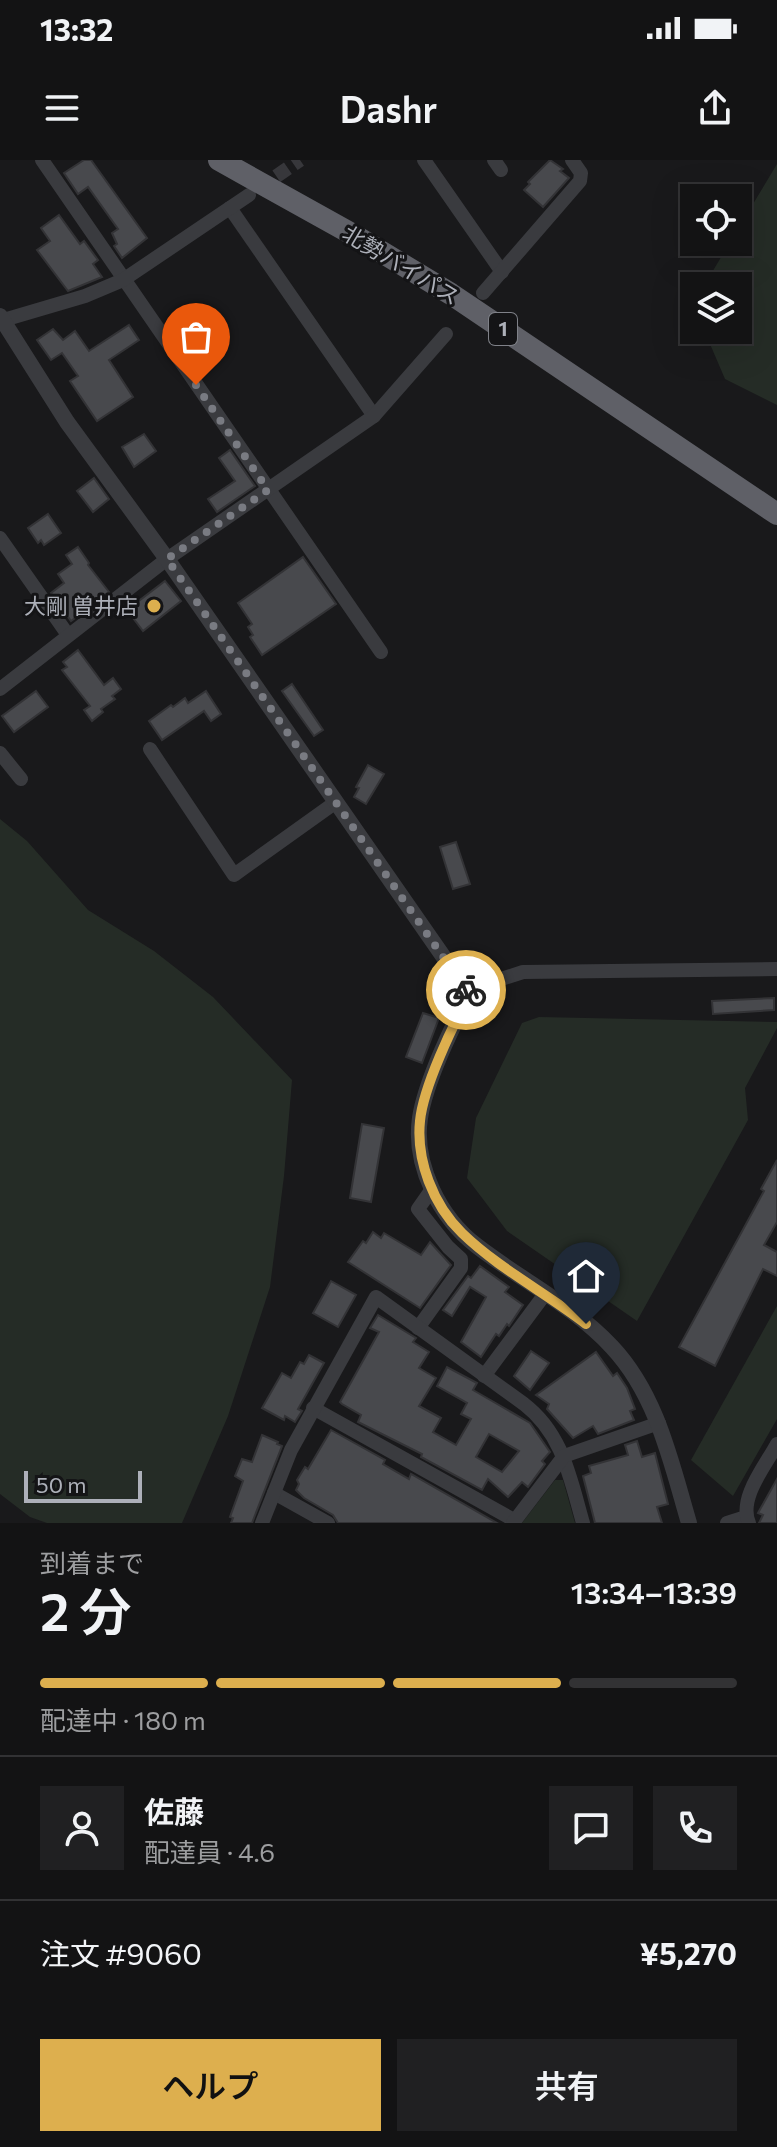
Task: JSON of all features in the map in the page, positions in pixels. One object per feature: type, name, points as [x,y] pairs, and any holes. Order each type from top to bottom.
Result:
[{"type":"highway","name":"北勢バイパス","points":[[219,160],[352,234],[451,294],[777,514]]},
{"type":"street","points":[[42,160],[381,652]]},
{"type":"street","points":[[424,160],[502,272]]},
{"type":"street","points":[[483,293],[580,181],[581,173],[572,160]]},
{"type":"street","points":[[249,195],[123,280],[85,296],[1,319],[67,422],[167,559],[470,995]]},
{"type":"street","points":[[230,208],[374,416]]},
{"type":"street","points":[[0,689],[167,559],[374,416],[446,334]]},
{"type":"street","points":[[0,538],[68,635]]},
{"type":"street","points":[[150,749],[234,875],[336,802]]},
{"type":"street","points":[[0,753],[21,779]]},
{"type":"street","points":[[689,1523],[659,1423],[643,1389],[612,1347],[459,1230],[432,1189],[420,1149],[420,1118],[454,1022],[470,995],[483,985],[523,972],[777,969]]},
{"type":"street","points":[[418,1328],[461,1268],[461,1259],[418,1209],[432,1189]]},
{"type":"street","points":[[484,1376],[545,1294]]},
{"type":"street","points":[[262,1523],[291,1450],[376,1297],[534,1412],[549,1429],[564,1456],[583,1523]]},
{"type":"street","points":[[313,1408],[514,1522],[564,1456],[659,1423]]},
{"type":"street","points":[[727,1523],[747,1520],[746,1501],[777,1444]]},
{"type":"street","points":[[274,1493],[328,1523]]},
{"type":"shaded area","points":[[777,164],[777,405],[725,379],[710,344],[752,344],[752,272],[712,272],[722,256],[752,256],[752,206]]},
{"type":"shaded area","points":[[0,819],[27,841],[88,910],[154,951],[213,997],[292,1080],[270,1287],[228,1416],[182,1523],[47,1523],[30,1517],[0,1494]]},
{"type":"shaded area","points":[[539,1017],[777,1022],[777,1028],[745,1088],[748,1120],[637,1321],[507,1231],[467,1178],[476,1118],[522,1023]]},
{"type":"shaded area","points":[[777,1306],[777,1419],[733,1496],[691,1460]]},
{"type":"shaded area","points":[[555,1480],[563,1480],[575,1523],[522,1523]]},
{"type":"building","points":[[84,160],[91,160],[147,238],[122,258],[114,246],[117,244],[112,233],[118,229],[88,187],[78,194],[64,173]]},
{"type":"building","points":[[550,160],[563,169],[560,171],[569,178],[543,207],[524,190]]},
{"type":"building","points":[[59,215],[80,244],[84,241],[98,260],[93,264],[102,277],[68,291],[37,250],[50,241],[41,228]]},
{"type":"building","points":[[203,315],[215,334],[191,349],[179,331]]},
{"type":"building","points":[[129,325],[139,340],[109,360],[133,397],[97,421],[70,381],[78,376],[62,353],[51,360],[37,340],[53,329],[63,340],[75,331],[89,351]]},
{"type":"building","points":[[144,434],[156,451],[134,467],[122,447]]},
{"type":"building","points":[[230,450],[255,486],[217,512],[208,499],[235,481],[219,458]]},
{"type":"building","points":[[94,478],[109,499],[93,512],[77,491]]},
{"type":"building","points":[[48,514],[61,533],[44,545],[41,540],[38,543],[28,528]]},
{"type":"building","points":[[78,547],[109,592],[71,621],[51,593],[64,583],[58,574],[72,564],[66,555]]},
{"type":"building","points":[[303,557],[336,604],[262,655],[250,637],[253,635],[248,627],[252,624],[238,603]]},
{"type":"building","name":"大剛 曽井店","points":[[165,581],[181,601],[143,631],[127,610]]},
{"type":"building","points":[[78,650],[104,685],[113,678],[121,689],[92,721],[84,710],[90,706],[62,670],[67,667],[63,662]]},
{"type":"building","points":[[292,684],[323,730],[314,736],[282,691]]},
{"type":"building","points":[[36,691],[48,707],[14,732],[2,716]]},
{"type":"building","points":[[206,691],[221,714],[211,721],[204,711],[162,740],[149,721],[171,705],[173,707],[185,698],[188,703]]},
{"type":"building","points":[[368,765],[384,774],[366,804],[354,797]]},
{"type":"building","points":[[456,842],[470,884],[453,889],[440,847]]},
{"type":"building","points":[[774,998],[774,1010],[713,1014],[712,1001]]},
{"type":"building","points":[[423,1013],[439,1018],[422,1063],[406,1057]]},
{"type":"building","points":[[362,1124],[384,1128],[371,1202],[350,1198]]},
{"type":"building","points":[[777,1160],[777,1222],[764,1245],[777,1252],[777,1276],[763,1269],[715,1366],[679,1347],[764,1191],[761,1189]]},
{"type":"building","points":[[373,1232],[381,1238],[384,1233],[421,1255],[430,1242],[451,1265],[420,1308],[348,1262]]},
{"type":"building","points":[[480,1266],[509,1287],[505,1292],[523,1305],[509,1326],[507,1324],[499,1336],[496,1334],[481,1357],[461,1342],[486,1297],[470,1287],[452,1316],[443,1310],[468,1276],[471,1278]]},
{"type":"building","points":[[331,1281],[356,1295],[338,1327],[313,1313]]},
{"type":"building","points":[[378,1315],[416,1338],[413,1342],[429,1352],[419,1368],[436,1378],[419,1406],[441,1418],[433,1432],[456,1445],[471,1419],[461,1414],[467,1403],[437,1386],[447,1367],[477,1383],[473,1390],[530,1423],[550,1452],[528,1487],[522,1482],[508,1497],[488,1479],[482,1490],[421,1457],[422,1454],[358,1422],[361,1415],[340,1402],[379,1332],[370,1328]],"holes":[[[489,1434],[519,1451],[502,1472],[476,1457]]]},
{"type":"building","points":[[531,1351],[549,1363],[530,1390],[514,1376]]},
{"type":"building","points":[[596,1352],[613,1376],[617,1373],[627,1388],[635,1409],[630,1411],[634,1420],[598,1434],[593,1426],[573,1438],[547,1409],[549,1404],[536,1395]]},
{"type":"building","points":[[309,1355],[324,1363],[298,1409],[302,1411],[295,1422],[285,1416],[284,1420],[262,1408],[282,1373],[291,1378],[300,1362],[304,1364]]},
{"type":"building","points":[[331,1430],[385,1460],[383,1464],[409,1479],[411,1474],[497,1523],[338,1523],[333,1515],[296,1490],[297,1480],[305,1467],[308,1469]]},
{"type":"building","points":[[262,1435],[282,1446],[252,1523],[231,1523],[233,1518],[230,1517],[243,1481],[235,1476],[242,1459],[252,1462]]},
{"type":"building","points":[[637,1441],[642,1457],[655,1453],[668,1504],[657,1507],[662,1523],[595,1523],[583,1476],[591,1473],[589,1466],[628,1455],[625,1445]]},
{"type":"building","points":[[777,1479],[777,1523],[759,1523],[763,1515],[758,1513]]},
{"type":"tunnel","points":[[259,188],[300,160]]},
{"type":"way so far","points":[[196,385],[268,490],[167,559],[466,990]]},
{"type":"place","name":"大剛 曽井店","points":[[154,606]]},
{"type":"route","points":[[466,990],[470,995],[454,1022],[420,1118],[420,1149],[432,1189],[450,1220],[476,1246],[586,1324]]}]
